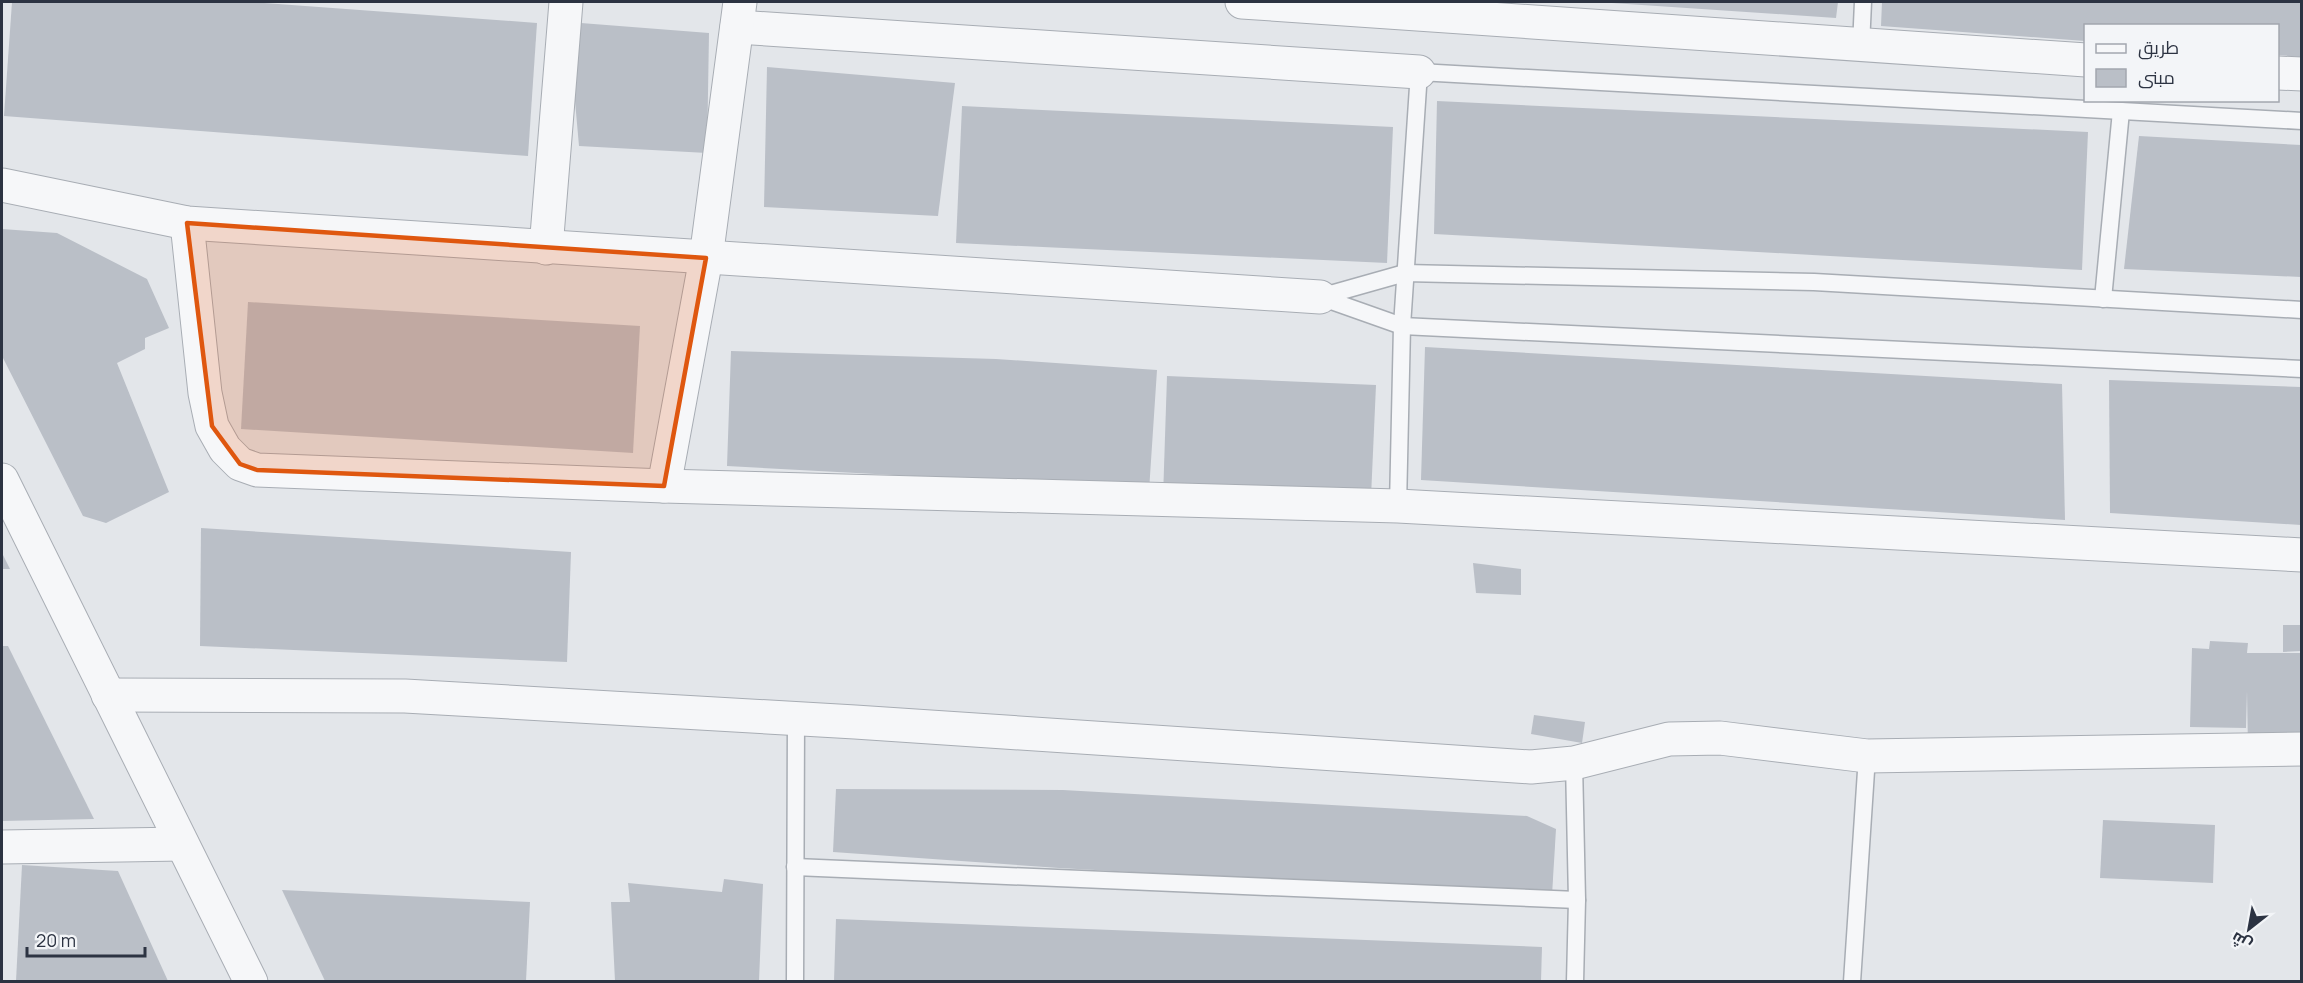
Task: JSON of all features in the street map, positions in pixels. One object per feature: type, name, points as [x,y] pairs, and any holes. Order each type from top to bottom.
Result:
[{"type":"street","points":[[546,248],[566,2]]},
{"type":"street","points":[[1242,2],[2084,60]]},
{"type":"street","points":[[664,486],[706,258],[738,14],[1419,72]]},
{"type":"street","points":[[2279,72],[2301,74]]},
{"type":"street","points":[[2,185],[187,223],[1320,297]]},
{"type":"street","points":[[187,223],[205,393],[212,426],[225,449],[240,464],[257,471],[664,486],[1398,506],[2301,555]]},
{"type":"street","points":[[2,480],[251,981]]},
{"type":"street","points":[[108,695],[405,696],[1531,767],[1574,763],[1670,739],[1720,738],[1867,756],[2301,749]]},
{"type":"street","points":[[2,847],[182,844]]},
{"type":"lane","points":[[1861,46],[1863,2]]},
{"type":"lane","points":[[1398,506],[1402,326],[1419,72],[2301,121]]},
{"type":"lane","points":[[2103,299],[2121,111]]},
{"type":"lane","points":[[1320,297],[1405,273],[1814,282],[2301,310]]},
{"type":"lane","points":[[1320,297],[1402,326],[2301,369]]},
{"type":"lane","points":[[795,981],[796,719]]},
{"type":"lane","points":[[1852,981],[1867,756]]},
{"type":"lane","points":[[1574,763],[1577,900],[1575,981]]},
{"type":"lane","points":[[795,867],[1577,900]]},
{"type":"highlighted area","points":[[187,223],[706,258],[664,486],[257,470],[240,464],[212,426]]},
{"type":"building","points":[[12,2],[251,2],[537,23],[528,156],[4,116]]},
{"type":"building","points":[[1612,2],[1838,2],[1836,18]]},
{"type":"building","points":[[1882,2],[2301,2],[2301,57],[2279,55],[2279,24],[2084,24],[2084,41],[1881,26]]},
{"type":"building","points":[[568,22],[709,33],[707,153],[579,146]]},
{"type":"building","points":[[767,67],[955,83],[938,216],[764,207]]},
{"type":"building","points":[[1437,101],[2088,132],[2082,270],[1434,234]]},
{"type":"building","points":[[962,106],[1393,127],[1387,263],[956,243]]},
{"type":"building","points":[[2139,136],[2301,145],[2301,277],[2124,269]]},
{"type":"building","points":[[2,229],[57,233],[147,279],[169,328],[145,338],[145,349],[117,363],[169,492],[106,523],[83,516],[2,356]]},
{"type":"building","points":[[248,302],[640,326],[633,453],[241,429]]},
{"type":"building","points":[[1425,347],[2062,384],[2065,520],[1421,480]]},
{"type":"building","points":[[731,351],[996,359],[1157,370],[1149,491],[727,466]]},
{"type":"building","points":[[1167,376],[1376,385],[1371,497],[1163,498]]},
{"type":"building","points":[[2109,380],[2301,387],[2301,525],[2110,513]]},
{"type":"building","points":[[201,528],[571,552],[567,662],[200,646]]},
{"type":"building","points":[[2,553],[10,569],[2,569]]},
{"type":"building","points":[[1473,563],[1521,569],[1521,595],[1476,593]]},
{"type":"building","points":[[2283,625],[2301,625],[2301,651],[2283,652]]},
{"type":"building","points":[[2210,641],[2248,643],[2247,653],[2301,653],[2301,748],[2248,748],[2247,691],[2246,728],[2190,727],[2192,648],[2209,649]]},
{"type":"building","points":[[2,646],[8,646],[94,819],[2,821]]},
{"type":"building","points":[[1534,715],[1585,722],[1582,743],[1531,734]]},
{"type":"building","points":[[836,789],[1063,790],[1527,816],[1556,829],[1552,895],[1059,868],[833,852]]},
{"type":"building","points":[[2103,820],[2215,825],[2213,883],[2100,878]]},
{"type":"building","points":[[22,865],[118,871],[168,981],[16,981]]},
{"type":"building","points":[[724,879],[763,884],[759,981],[615,981],[611,902],[630,902],[628,883],[722,892]]},
{"type":"building","points":[[282,890],[530,902],[526,981],[325,981]]},
{"type":"building","points":[[836,919],[1542,947],[1541,981],[834,981]]}]
